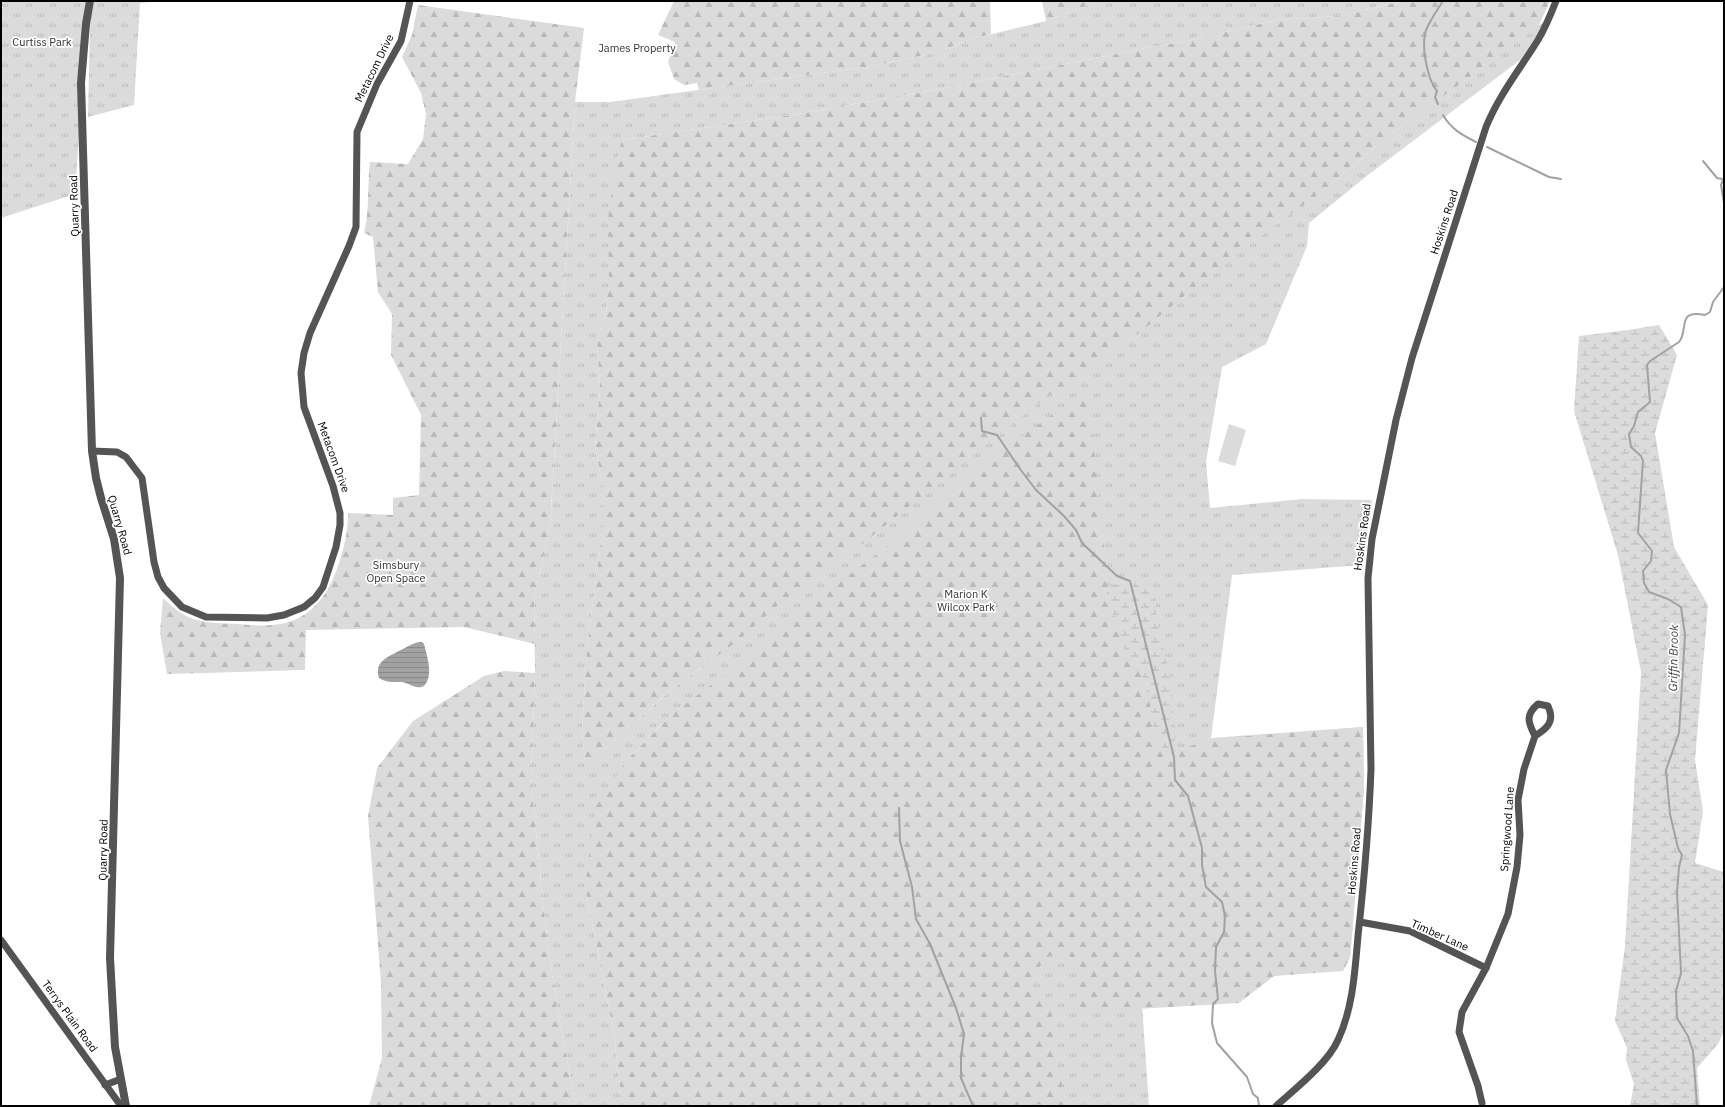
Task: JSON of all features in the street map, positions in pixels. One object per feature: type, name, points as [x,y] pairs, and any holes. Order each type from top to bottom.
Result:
[{"type":"street","name":"Quarry Road","points":[[90,1],[86,24],[82,83],[92,451],[96,478],[114,540],[120,578],[110,958],[115,1047],[126,1106]]},
{"type":"street","name":"Metacom Drive","points":[[92,451],[117,452],[126,457],[142,478],[154,562],[158,577],[164,588],[182,607],[206,618],[267,618],[284,616],[304,607],[315,598],[322,587],[336,547],[340,525],[340,513],[334,486],[304,407],[301,373],[304,353],[310,333],[356,227],[357,132],[377,84],[402,40],[410,1]]},
{"type":"street","name":"Hoskins Road","points":[[1276,1106],[1329,1055],[1338,1041],[1350,1003],[1360,922],[1370,799],[1371,770],[1368,567],[1386,466],[1412,358],[1486,127],[1497,104],[1541,34],[1556,1]]},
{"type":"street","name":"Springwood Lane","points":[[1482,1103],[1478,1086],[1459,1032],[1462,1012],[1486,968],[1508,914],[1517,867],[1520,834],[1518,800],[1524,770],[1535,736]]},
{"type":"street","name":"Timber Lane","points":[[1360,922],[1410,931],[1486,968]]},
{"type":"street","name":"Terrys Plain Road","points":[[1,940],[120,1106]]},
{"type":"street","points":[[105,1084],[121,1079]]},
{"type":"green space","name":"Curtiss Park","points":[[1,1],[88,1],[75,194],[1,218]]},
{"type":"green space","points":[[94,1],[165,1],[140,3],[134,105],[88,117],[90,24]]},
{"type":"green space","points":[[674,1],[990,1],[991,34],[971,39],[934,53],[873,66],[699,90],[697,83],[684,85],[674,79],[668,62],[675,42],[658,35]]},
{"type":"green space","points":[[1042,1],[1100,1],[1046,21]]},
{"type":"green space","name":"Marion K Wilcox Park","points":[[1100,1],[1403,1],[1340,16],[1276,20],[1187,41],[945,88],[798,114],[622,140],[606,313],[597,341],[600,388],[595,446],[601,477],[601,541],[587,648],[582,732],[586,770],[603,751],[671,690],[701,668],[711,534],[1312,198],[1329,186],[1390,135],[1548,19],[1528,54],[1368,175],[1309,223],[1307,246],[1266,344],[1222,367],[1206,462],[1210,508],[1302,499],[1372,500],[1362,565],[1232,575],[1211,738],[1363,727],[1364,789],[1350,958],[1139,960],[1149,1106],[705,1106],[702,692],[671,715],[627,760],[585,887],[614,1033],[622,1106],[576,1106],[556,1003],[543,904],[531,778],[535,673],[534,597],[550,528],[575,102],[610,102],[873,66],[934,53],[971,39],[1046,21]]},
{"type":"green space","points":[[1403,1],[1550,1],[1538,27],[1390,135],[1329,186],[1196,286],[1143,330],[1050,394],[862,544],[782,601],[739,640],[671,690],[603,751],[586,771],[582,732],[587,648],[601,541],[601,477],[595,446],[600,388],[597,341],[606,313],[609,276],[608,219],[617,156],[622,140],[798,114],[945,88],[1187,41],[1276,20],[1340,16]]},
{"type":"green space","name":"Simsbury Open Space","points":[[418,5],[584,28],[575,102],[550,528],[534,597],[535,644],[464,627],[306,630],[305,670],[167,674],[160,633],[163,598],[181,613],[205,622],[267,625],[285,623],[296,619],[306,614],[314,607],[321,599],[332,581],[345,543],[348,513],[393,515],[393,498],[419,495],[421,415],[391,355],[392,314],[378,292],[373,237],[364,233],[367,215],[370,162],[408,164],[423,139],[426,114],[421,93],[402,57],[412,35]]},
{"type":"green space","points":[[1659,325],[1677,355],[1655,433],[1674,547],[1708,605],[1695,760],[1703,811],[1695,863],[1724,872],[1724,1031],[1718,1044],[1697,1068],[1700,1106],[1630,1106],[1634,1084],[1626,1060],[1627,1048],[1615,1021],[1625,946],[1641,672],[1618,555],[1574,411],[1579,336]]},
{"type":"green space","points":[[1088,391],[1108,586],[1106,599],[1119,625],[1122,645],[1143,677],[1149,699],[1174,757],[1174,752],[1211,739],[1363,727],[1364,789],[1350,958],[1343,971],[1274,976],[1239,1003],[1085,1012],[1077,1006],[1081,999],[1082,990],[1078,982],[1077,974],[1071,969],[1069,963],[1070,951],[1066,948],[1061,949],[1044,961],[1033,978],[1032,984],[1037,999],[1050,1004],[1065,1106],[1043,1106],[1025,1098],[1022,1106],[622,1106],[614,1033],[585,887],[595,808],[627,760],[671,715],[764,645],[841,581],[897,539],[986,463],[1026,433]]},
{"type":"green space","points":[[1229,424],[1246,430],[1235,466],[1218,461]]},
{"type":"green space","points":[[1130,581],[1151,587],[1156,601],[1156,616],[1169,672],[1175,728],[1174,757],[1162,747],[1153,726],[1149,699],[1143,677],[1122,645],[1119,625],[1106,599],[1108,586]]},
{"type":"green space","points":[[504,671],[535,673],[531,778],[543,904],[556,1003],[576,1106],[369,1106],[382,1058],[381,982],[368,816],[377,768],[413,721],[484,676]]},
{"type":"shaded area","points":[[422,642],[427,654],[429,666],[429,677],[424,686],[415,687],[402,682],[393,682],[379,678],[378,667],[383,660],[410,645]]},
{"type":"waterway","points":[[1438,104],[1435,97],[1437,91],[1433,85],[1428,70],[1424,51],[1424,42],[1427,28],[1443,1]]},
{"type":"waterway","points":[[1443,115],[1457,131],[1476,142]]},
{"type":"waterway","points":[[1487,147],[1549,177],[1561,179]]},
{"type":"waterway","points":[[1703,161],[1717,178],[1722,179]]},
{"type":"waterway","name":"Griffin Brook","points":[[1724,178],[1721,185],[1724,203]]},
{"type":"waterway","name":"Griffin Brook","points":[[1724,258],[1724,267]]},
{"type":"waterway","name":"Griffin Brook","points":[[1697,1106],[1693,1051],[1688,1036],[1677,1018],[1676,991],[1681,973],[1677,892],[1679,867],[1682,855],[1678,848],[1670,814],[1666,770],[1679,733],[1685,635],[1681,607],[1668,599],[1649,592],[1644,583],[1643,571],[1651,561],[1652,551],[1638,533],[1643,461],[1641,456],[1631,447],[1629,434],[1634,426],[1638,412],[1650,402],[1647,365],[1650,361],[1679,342],[1682,337],[1685,322],[1690,315],[1705,315],[1710,312],[1713,302],[1724,287]]},
{"type":"waterway","points":[[981,418],[982,431],[997,435],[1036,490],[1064,516],[1076,530],[1082,543],[1117,576],[1130,581],[1174,757],[1175,780],[1188,796],[1202,848],[1202,865],[1206,887],[1222,902],[1225,916],[1224,932],[1216,947],[1215,971],[1218,999],[1213,1004],[1212,1023],[1217,1043],[1247,1077],[1253,1094],[1258,1098],[1259,1106]]},
{"type":"waterway","points":[[899,808],[900,841],[912,887],[916,919],[930,944],[956,1008],[964,1034],[961,1057],[961,1078],[973,1106]]},
{"type":"park label","name":"James Property","points":[[637,48]]}]
